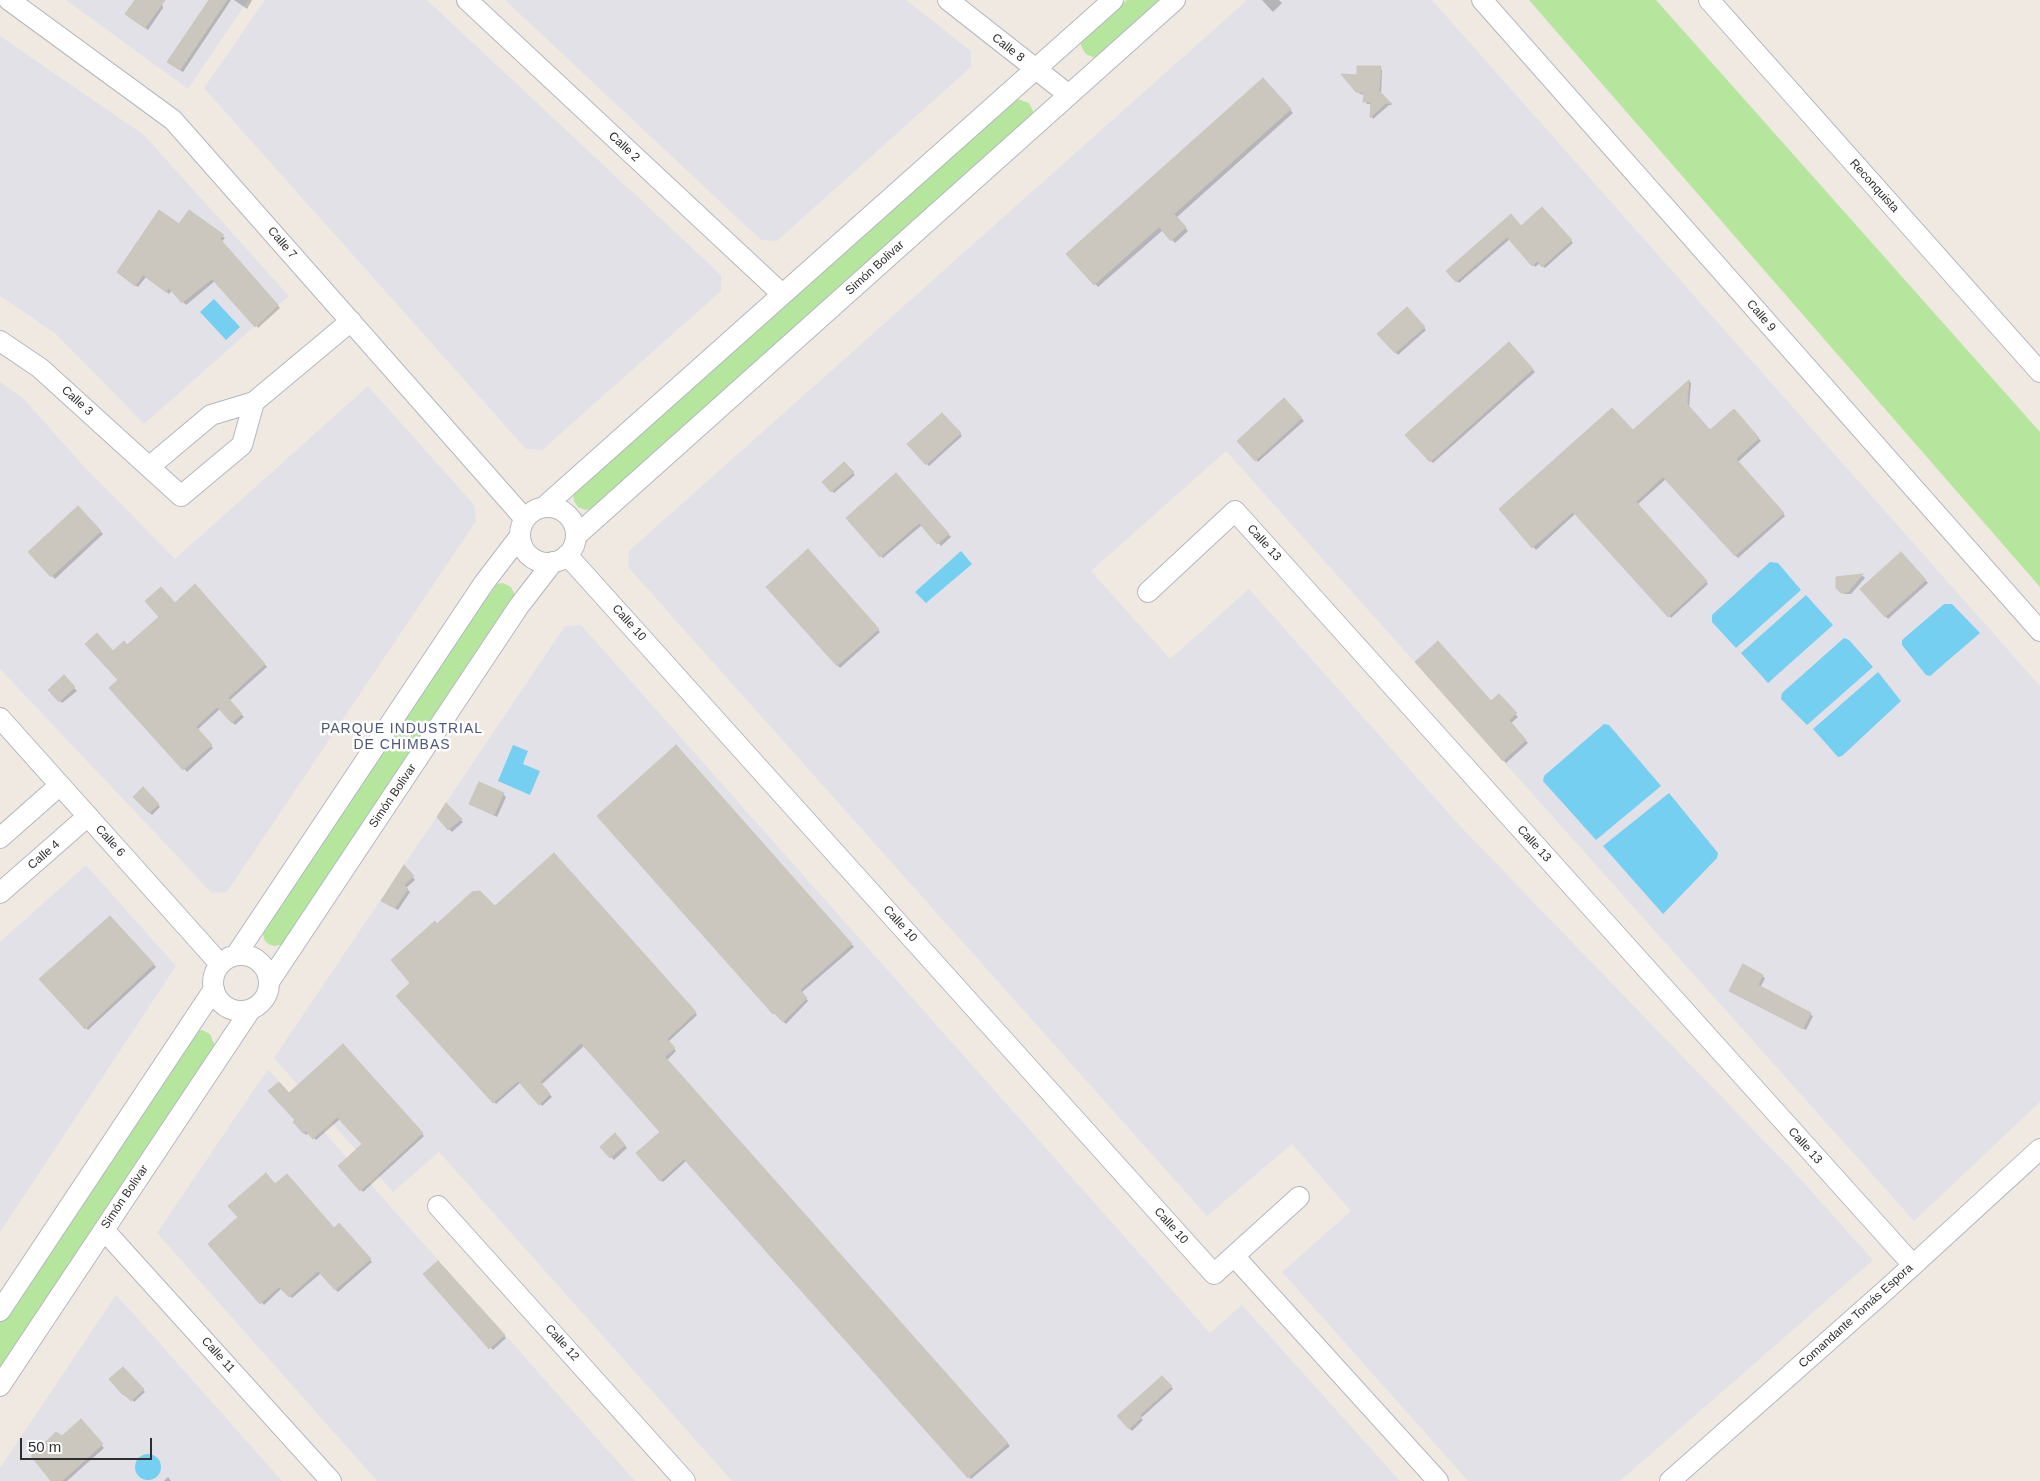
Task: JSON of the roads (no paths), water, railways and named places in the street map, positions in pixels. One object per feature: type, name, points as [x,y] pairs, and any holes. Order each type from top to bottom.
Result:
[{"type":"street","name":"Calle 7","points":[[9,0],[173,120],[351,321],[522,527]]},
{"type":"street","name":"Calle 2","points":[[467,0],[782,294]]},
{"type":"street","name":"Calle 8","points":[[948,0],[1068,95]]},
{"type":"street","points":[[544,507],[1113,0]]},
{"type":"street","name":"Simón Bolivar","points":[[576,536],[1175,0]]},
{"type":"street","name":"Calle 9","points":[[1482,0],[2040,631]]},
{"type":"street","name":"Reconquista","points":[[1709,0],[2040,372]]},
{"type":"street","points":[[149,467],[211,415],[254,402],[351,321]]},
{"type":"street","name":"Calle 3","points":[[0,341],[40,368],[181,496],[242,445],[254,402]]},
{"type":"street","points":[[228,959],[252,957],[264,967],[269,982],[266,995],[257,1006],[243,1010],[228,1007],[222,1003],[214,989],[214,976],[228,959],[522,527],[537,509],[544,507],[554,508],[563,511],[570,518],[576,536],[573,546],[560,559],[544,562],[534,559],[527,553],[522,545],[522,527]]},
{"type":"street","name":"Calle 13","points":[[1148,592],[1235,511],[1913,1265]]},
{"type":"street","name":"Simón Bolivar","points":[[269,982],[519,606],[560,559]]},
{"type":"street","name":"Calle 10","points":[[560,559],[1214,1274],[1299,1197]]},
{"type":"street","name":"Calle 6","points":[[0,718],[88,816],[228,959]]},
{"type":"street","points":[[0,838],[60,785]]},
{"type":"street","name":"Calle 4","points":[[0,893],[88,816]]},
{"type":"street","points":[[0,1311],[214,989]]},
{"type":"street","name":"Simón Bolivar","points":[[0,1386],[251,1009]]},
{"type":"street","name":"Comandante Tomás Espora","points":[[1670,1481],[1913,1265],[2040,1149]]},
{"type":"street","name":"Calle 12","points":[[438,1206],[685,1481]]},
{"type":"street","name":"Calle 11","points":[[104,1230],[331,1481]]},
{"type":"street","points":[[1234,1256],[1438,1481]]},
{"type":"water","points":[[214,299],[240,327],[226,340],[200,312]]},
{"type":"water","points":[[961,551],[972,564],[926,603],[915,592]]},
{"type":"water","points":[[1770,562],[1778,563],[1801,590],[1736,648],[1712,622],[1712,615]]},
{"type":"water","points":[[1806,595],[1833,625],[1768,683],[1741,653]]},
{"type":"water","points":[[1944,604],[1952,604],[1980,633],[1930,676],[1926,675],[1902,645],[1902,640]]},
{"type":"water","points":[[1844,638],[1849,640],[1873,667],[1807,725],[1781,699],[1782,693]]},
{"type":"water","points":[[1878,672],[1901,701],[1842,756],[1838,757],[1813,729]]},
{"type":"water","points":[[1604,724],[1609,725],[1661,786],[1596,840],[1543,781],[1544,776]]},
{"type":"water","points":[[513,745],[528,751],[523,764],[540,771],[530,795],[498,781]]},
{"type":"water","points":[[1669,793],[1718,853],[1717,858],[1663,914],[1603,846]]},
{"type":"water","points":[[148,1454],[157,1458],[161,1467],[157,1476],[148,1480],[139,1476],[135,1467],[139,1458]]},
{"type":"district","name":"PARQUE INDUSTRIAL DE CHIMBAS","points":[[402,738]]}]
